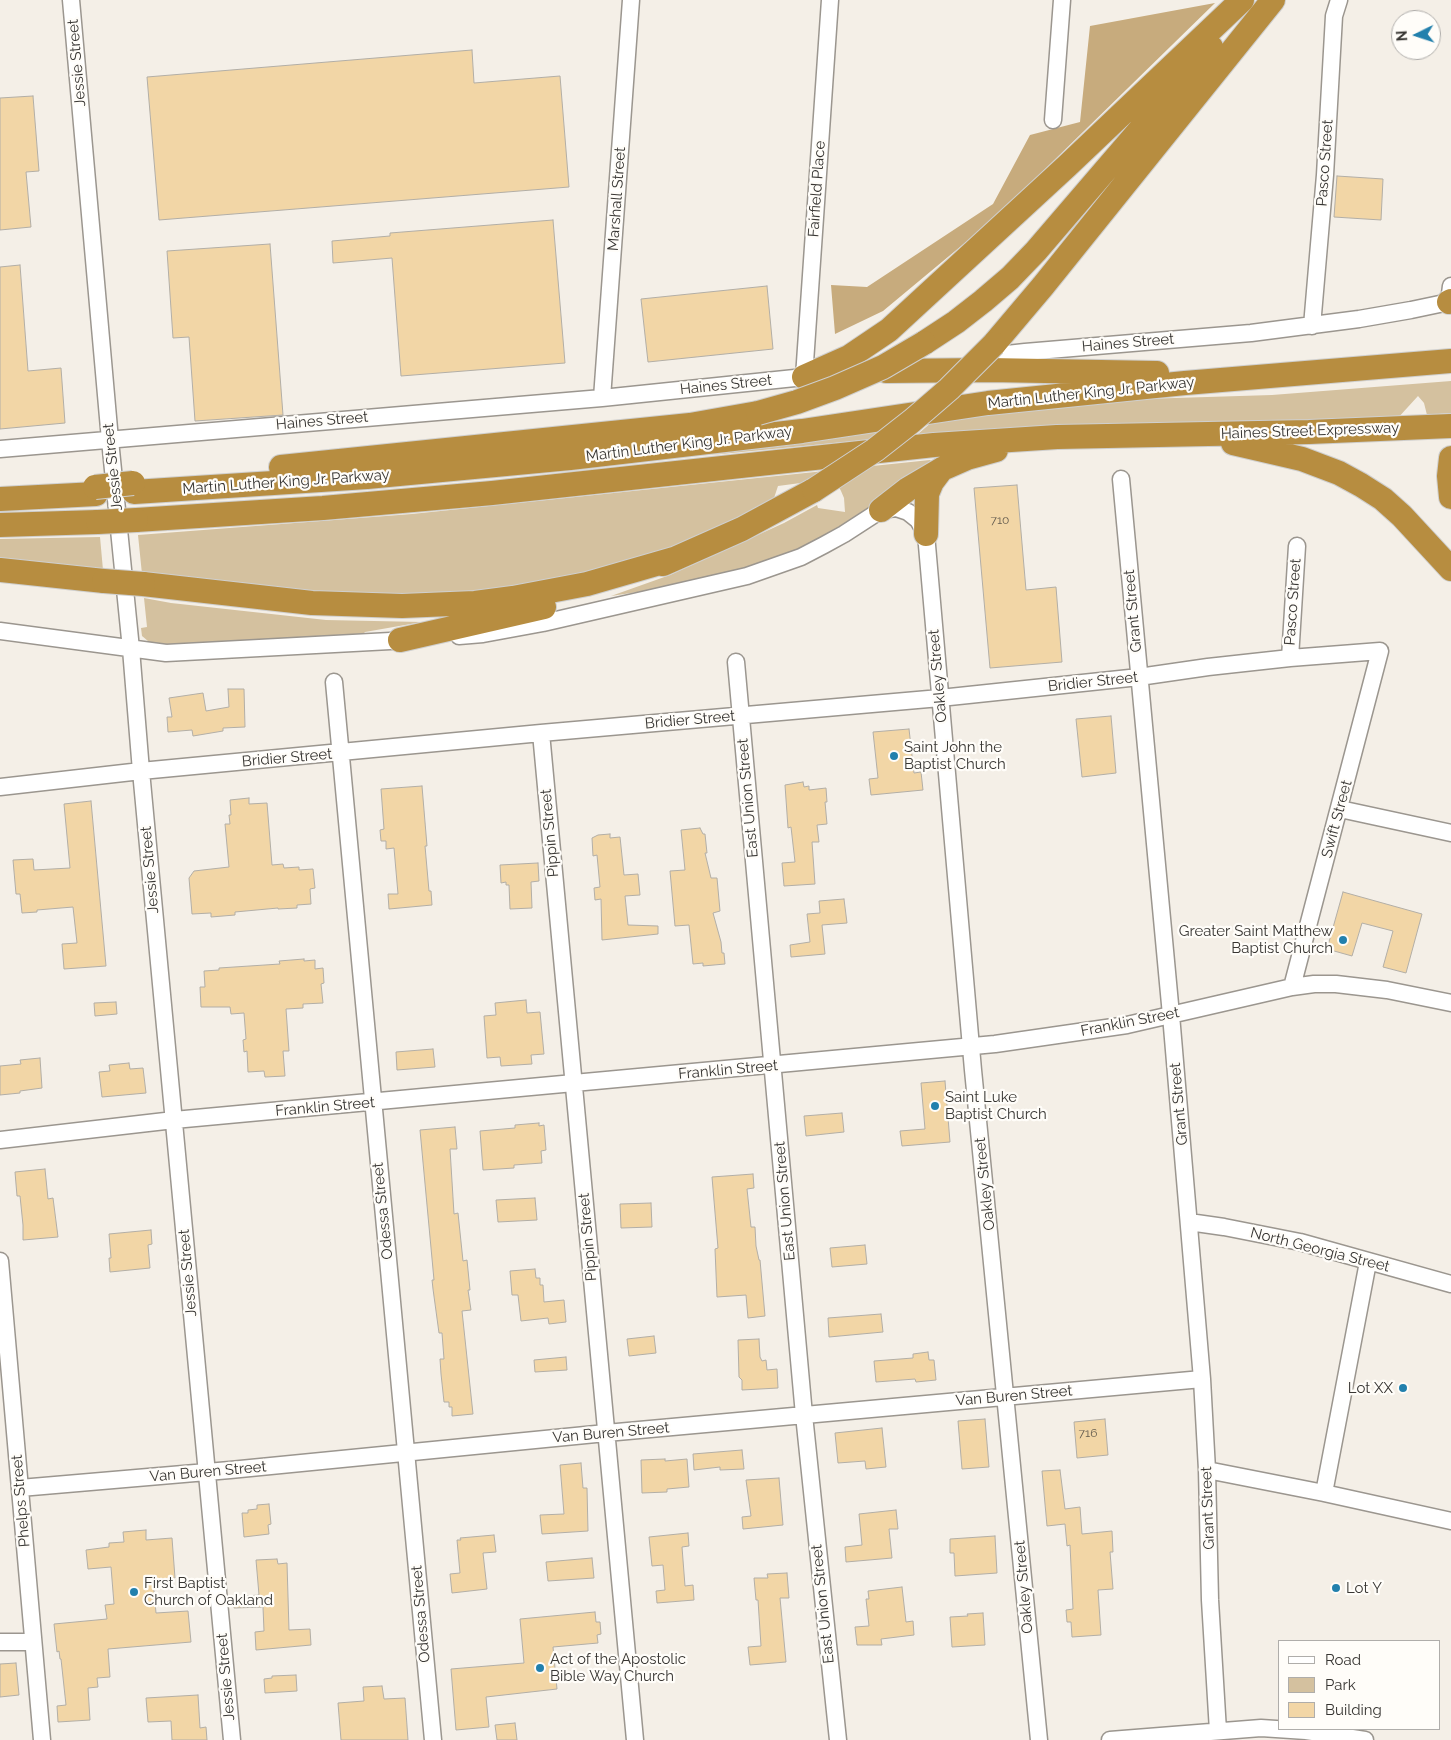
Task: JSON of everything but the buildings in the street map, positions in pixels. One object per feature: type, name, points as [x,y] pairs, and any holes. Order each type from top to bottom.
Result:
[{"type":"highway","points":[[804,377],[849,357],[890,330],[1032,199],[1242,0]]},
{"type":"highway","points":[[133,488],[726,419],[810,398],[852,381],[883,367],[924,344],[956,322],[1010,278],[1125,149],[1251,0]]},
{"type":"highway","points":[[400,640],[528,612],[593,591],[677,558],[748,526],[814,490],[875,450],[949,389],[994,344],[1044,286],[1273,0]]},
{"type":"highway","points":[[1376,368],[1451,350]]},
{"type":"highway","points":[[1376,368],[1451,361]]},
{"type":"highway","name":"Martin Luther King Jr. Parkway","points":[[0,498],[133,488],[367,477],[570,458],[802,431],[997,402],[1175,384],[1376,368]]},
{"type":"highway","points":[[886,371],[989,370],[1291,375]]},
{"type":"highway","name":"Haines Street Expressway","points":[[1170,434],[1310,432],[1451,426]]},
{"type":"highway","points":[[1170,434],[1288,454],[1339,473],[1372,492],[1392,507],[1451,569]]},
{"type":"highway","name":"Martin Luther King Jr. Parkway","points":[[0,525],[136,520],[379,503],[616,480],[934,445],[1057,437],[1170,434]]},
{"type":"highway","points":[[881,510],[908,489],[942,469],[981,454],[1057,437]]},
{"type":"highway","points":[[1451,458],[1449,476],[1451,497]]},
{"type":"highway","points":[[926,534],[927,494],[932,482],[942,469]]},
{"type":"highway","points":[[0,570],[312,603],[402,606],[475,603],[513,598],[587,584],[677,558]]},
{"type":"street","name":"Jessie Street","points":[[71,0],[110,440],[232,1740]]},
{"type":"street","name":"Marshall Street","points":[[602,398],[631,0]]},
{"type":"street","name":"Fairfield Place","points":[[804,377],[830,0]]},
{"type":"street","points":[[1053,120],[1062,0]]},
{"type":"street","name":"Pasco Street","points":[[1312,326],[1325,175],[1334,16],[1339,0]]},
{"type":"street","name":"Haines Street","points":[[0,449],[602,398],[804,377],[886,371],[1025,352],[1251,333],[1395,313],[1450,296]]},
{"type":"street","name":"Grant Street","points":[[1121,479],[1171,1015],[1202,1379],[1207,1470],[1210,1600],[1218,1730]]},
{"type":"street","points":[[0,631],[150,652],[184,652],[474,634],[517,628],[747,576],[801,557],[844,534],[881,510],[896,508],[908,512],[918,520],[926,534]]},
{"type":"street","name":"Oakley Street","points":[[926,534],[972,1047],[1039,1740]]},
{"type":"street","name":"Pasco Street","points":[[1290,658],[1297,546]]},
{"type":"street","name":"Bridier Street","points":[[0,787],[141,771],[541,733],[940,698],[1139,677],[1290,658],[1380,651]]},
{"type":"street","name":"Swift Street","points":[[1292,987],[1380,651]]},
{"type":"street","name":"East Union Street","points":[[736,662],[804,1415],[838,1740]]},
{"type":"street","name":"Odessa Street","points":[[334,682],[433,1740]]},
{"type":"street","name":"Pippin Street","points":[[541,733],[635,1740]]},
{"type":"street","points":[[1340,809],[1451,833]]},
{"type":"street","name":"Franklin Street","points":[[0,1140],[174,1120],[972,1047],[1127,1025],[1292,987],[1322,984],[1362,986],[1451,1003]]},
{"type":"street","name":"North Georgia Street","points":[[1189,1222],[1224,1226],[1300,1242],[1451,1284]]},
{"type":"street","name":"Phelps Street","points":[[0,1262],[42,1740]]},
{"type":"street","points":[[1324,1493],[1368,1262]]},
{"type":"street","name":"Van Buren Street","points":[[20,1488],[206,1472],[606,1432],[1202,1379]]},
{"type":"street","points":[[1207,1470],[1451,1521]]},
{"type":"street","points":[[0,1642],[33,1642]]},
{"type":"street","points":[[1110,1740],[1218,1730],[1278,1729]]},
{"type":"street","points":[[1293,1730],[1365,1740]]},
{"type":"green space","points":[[1451,381],[1451,413],[1427,415],[1424,403],[1418,396],[1397,419],[918,434],[933,421],[1110,400],[1272,395]]},
{"type":"green space","points":[[889,429],[875,439],[711,455]]},
{"type":"green space","points":[[930,460],[932,462],[884,501],[804,551],[704,582],[611,596],[670,575],[784,523],[817,505],[818,508],[845,512],[844,498],[841,491],[838,485],[808,482],[778,486],[772,504],[678,548],[556,583],[402,600],[142,574],[138,535],[412,514]]},
{"type":"green space","points":[[100,537],[103,570],[0,561],[0,539]]},
{"type":"green space","points":[[144,598],[171,603],[326,620],[422,622],[365,632],[361,636],[154,646],[142,636],[141,628],[147,627]]},
{"type":"shaded area","points":[[1215,3],[996,217],[883,311],[835,334],[831,285],[867,287],[993,204],[1030,135],[1080,122],[1090,26]]},
{"type":"place","name":"Saint John the Baptist Church","points":[[894,756]]},
{"type":"place","name":"Greater Saint Matthew Baptist Church","points":[[1343,940]]},
{"type":"place","name":"Saint Luke Baptist Church","points":[[935,1106]]},
{"type":"place","name":"Lot XX","points":[[1403,1388]]},
{"type":"place","name":"Lot Y","points":[[1336,1588]]},
{"type":"place","name":"First Baptist Church of Oakland","points":[[134,1592]]},
{"type":"place","name":"Act of the Apostolic Bible Way Church","points":[[540,1668]]}]
